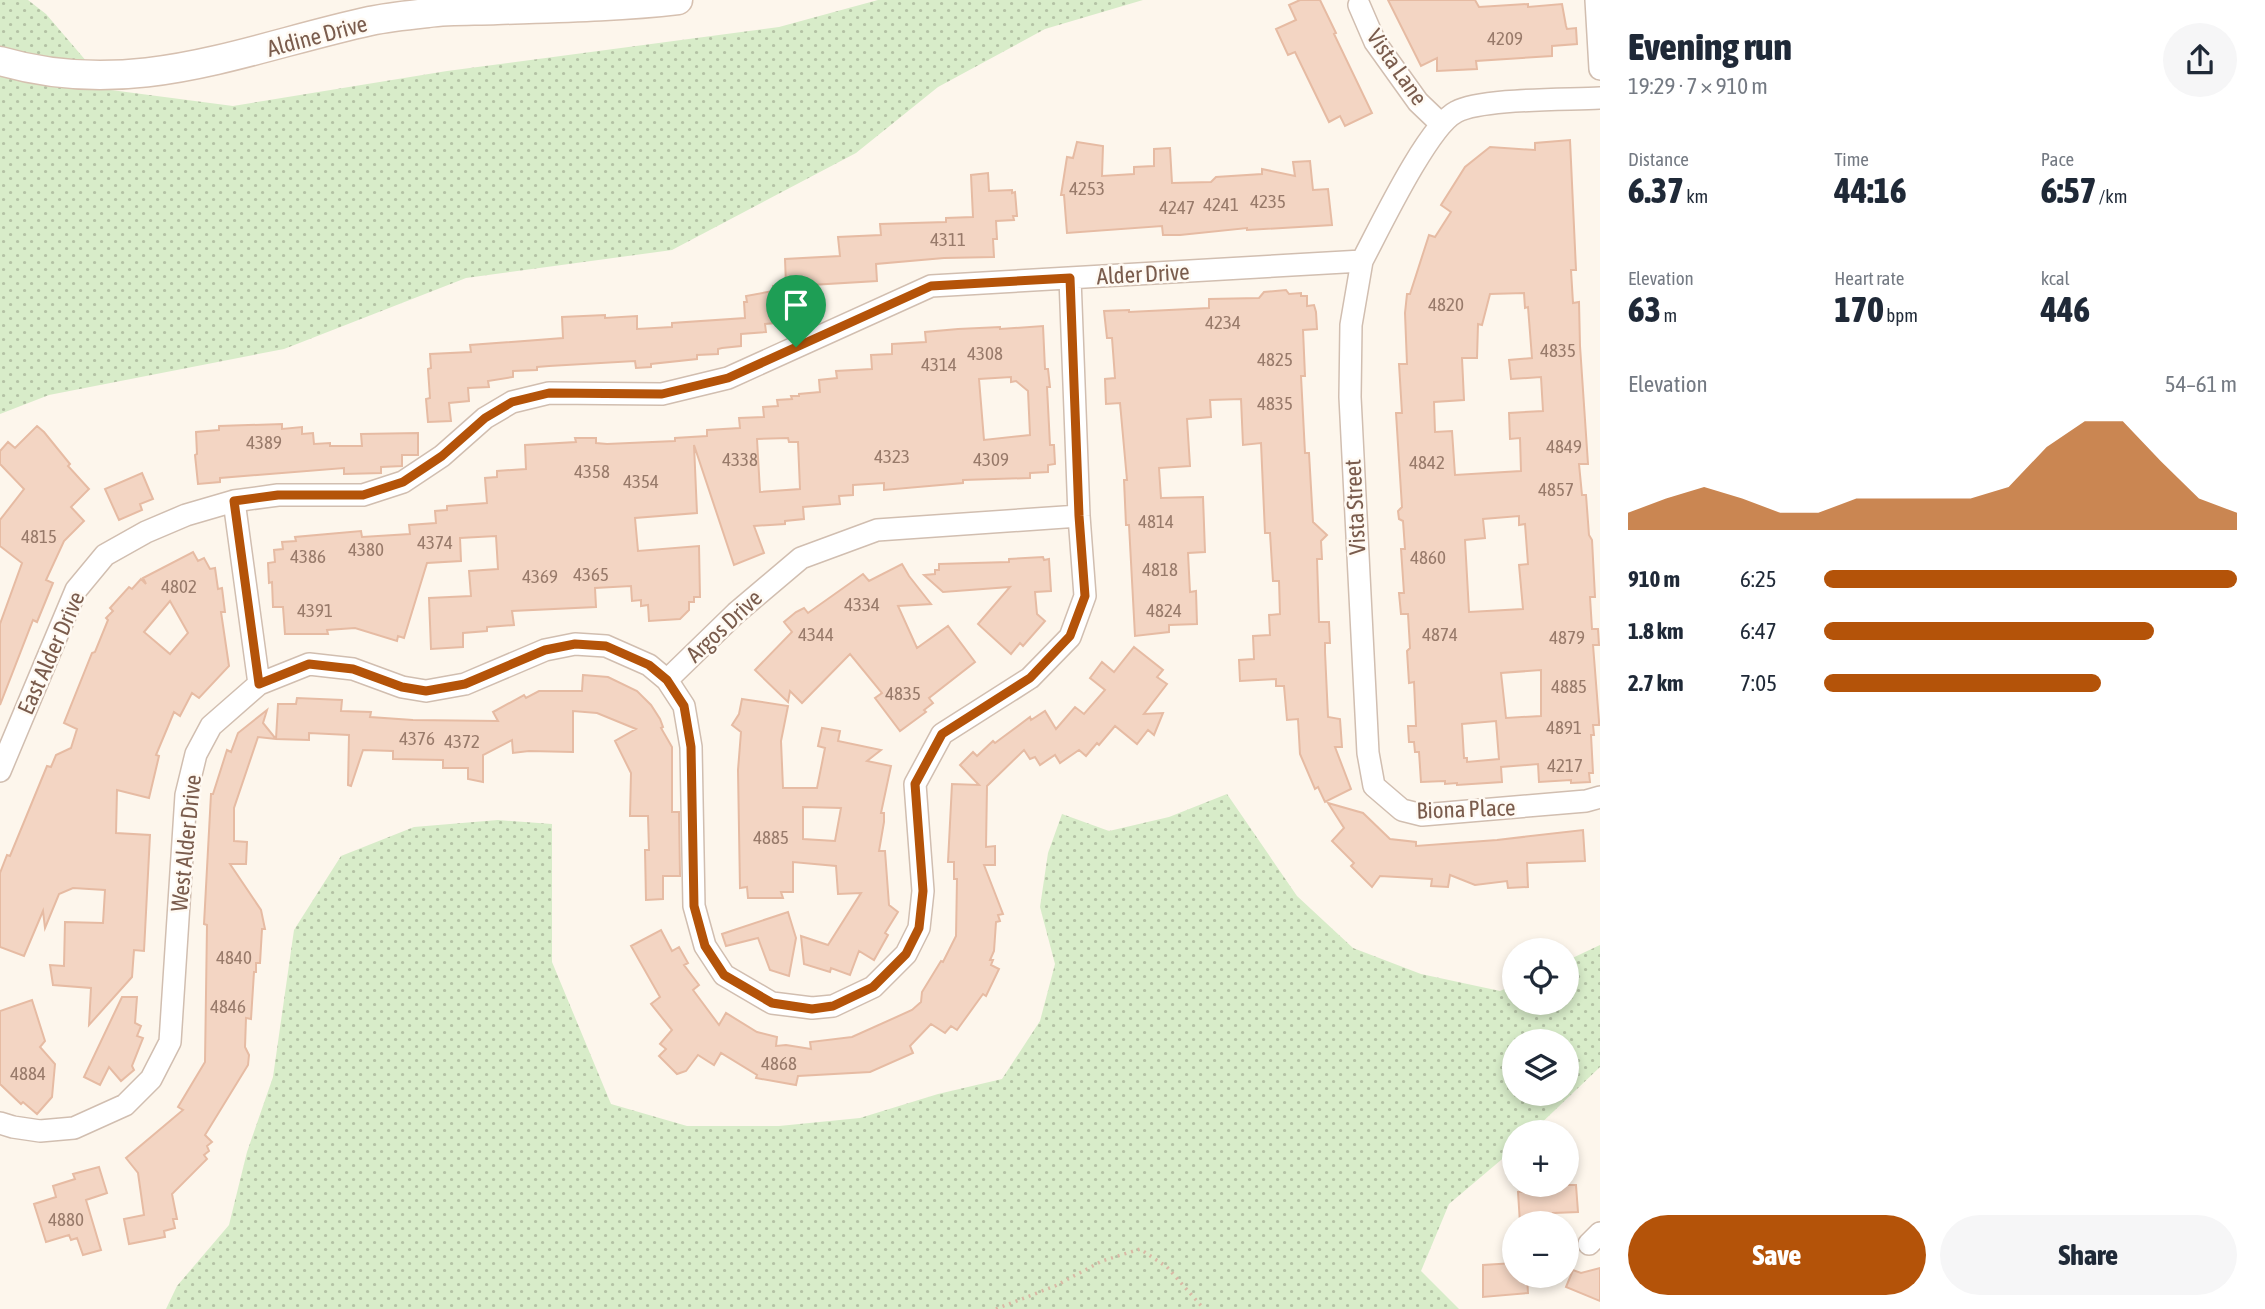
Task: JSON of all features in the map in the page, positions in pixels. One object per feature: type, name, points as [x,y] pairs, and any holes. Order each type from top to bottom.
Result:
[{"type":"main road","name":"Aldine Drive","points":[[0,61],[29,70],[62,73],[146,74],[213,63],[372,21],[433,12],[641,4],[678,0]]},
{"type":"street","points":[[1596,0],[1600,69]]},
{"type":"street","name":"Vista Lane","points":[[1359,5],[1375,43],[1418,102],[1441,124]]},
{"type":"street","points":[[1362,261],[1411,169],[1441,124],[1455,112],[1481,104],[1600,98]]},
{"type":"street","name":"Alder Drive","points":[[234,501],[278,495],[363,495],[403,482],[442,456],[485,418],[512,402],[549,393],[662,394],[728,378],[931,286],[1362,261]]},
{"type":"street","name":"Vista Street","points":[[1362,261],[1351,325],[1350,397],[1368,753]]},
{"type":"street","points":[[667,680],[684,706],[691,747],[694,906],[705,946],[724,975],[772,1003],[812,1009],[833,1006],[873,987],[906,954],[919,928],[923,891],[915,784],[942,734],[1030,678],[1070,636],[1085,596],[1079,516],[1070,278]]},
{"type":"street","points":[[234,501],[259,684]]},
{"type":"street","name":"East Alder Drive","points":[[0,771],[76,590],[105,555],[146,531],[186,514],[234,501]]},
{"type":"street","name":"Argos Drive","points":[[259,684],[309,664],[353,669],[402,687],[426,691],[465,684],[545,650],[575,644],[606,646],[649,665],[667,680],[736,613],[801,558],[877,530],[1079,516]]},
{"type":"street","name":"West Alder Drive","points":[[0,1122],[40,1131],[74,1128],[125,1105],[151,1079],[170,1042],[186,795],[196,754],[211,726],[259,684]]},
{"type":"street","name":"Biona Place","points":[[1368,753],[1374,786],[1402,810],[1422,815],[1586,801],[1600,797]]},
{"type":"path","points":[[996,1309],[1055,1286],[1102,1261],[1140,1249],[1167,1267],[1204,1309]]},
{"type":"green space","points":[[0,0],[28,0],[46,14],[111,90],[233,106],[447,71],[779,27],[878,0],[1143,0],[1045,29],[938,87],[856,153],[672,250],[466,278],[284,349],[49,395],[0,414]]},
{"type":"green space","points":[[1227,794],[1297,896],[1353,948],[1421,974],[1502,990],[1502,1015],[1579,1015],[1579,955],[1600,945],[1600,1067],[1579,1087],[1579,1029],[1502,1029],[1502,1106],[1559,1106],[1545,1120],[1502,1120],[1502,1159],[1449,1204],[1421,1271],[1459,1309],[166,1309],[177,1286],[229,1225],[247,1152],[273,1077],[294,930],[341,856],[414,827],[498,820],[552,824],[552,962],[611,1104],[687,1126],[779,1126],[860,1118],[938,1094],[1002,1079],[1040,1021],[1055,964],[1040,907],[1048,853],[1062,814],[1109,831],[1169,817]]},
{"type":"building","points":[[1300,0],[1320,0],[1372,113],[1345,126],[1340,116],[1329,122],[1295,52],[1288,55],[1276,29],[1296,20],[1289,5]]},
{"type":"building","points":[[1388,0],[1475,0],[1479,7],[1562,4],[1567,29],[1576,28],[1577,44],[1552,46],[1552,56],[1476,61],[1477,69],[1437,71],[1437,58],[1421,66]]},
{"type":"building","points":[[1570,140],[1576,270],[1571,270],[1573,303],[1579,302],[1588,464],[1579,464],[1582,495],[1586,495],[1589,535],[1592,540],[1595,597],[1590,597],[1592,629],[1598,629],[1599,645],[1593,645],[1599,725],[1593,725],[1594,735],[1591,735],[1593,773],[1589,773],[1590,782],[1539,782],[1538,764],[1501,767],[1502,782],[1457,785],[1445,784],[1445,781],[1421,782],[1419,752],[1415,752],[1414,742],[1409,742],[1408,726],[1416,726],[1414,682],[1409,683],[1408,614],[1401,614],[1399,593],[1404,593],[1401,549],[1405,549],[1403,521],[1399,519],[1398,511],[1402,507],[1396,413],[1402,413],[1399,364],[1407,364],[1407,294],[1410,294],[1429,235],[1435,237],[1451,212],[1441,205],[1465,167],[1490,147],[1535,150],[1535,143]],"holes":[[[1524,293],[1525,308],[1528,307],[1532,358],[1509,360],[1511,379],[1541,377],[1543,411],[1509,413],[1510,439],[1520,438],[1521,471],[1455,475],[1452,431],[1435,432],[1434,402],[1464,400],[1462,358],[1477,358],[1478,324],[1482,325],[1490,294]],[[1519,516],[1519,525],[1525,524],[1528,564],[1519,565],[1523,609],[1469,612],[1465,540],[1485,538],[1483,519]],[[1541,670],[1541,716],[1506,718],[1501,673]],[[1496,721],[1499,759],[1467,762],[1467,758],[1464,758],[1462,724]]]},
{"type":"building","points":[[1077,142],[1103,146],[1102,176],[1134,174],[1134,167],[1154,166],[1154,149],[1170,148],[1172,183],[1211,182],[1216,177],[1262,174],[1262,169],[1295,176],[1293,162],[1310,161],[1313,190],[1328,189],[1332,225],[1247,228],[1180,235],[1163,235],[1162,226],[1067,233],[1064,195],[1061,195],[1067,157],[1073,158]]},
{"type":"building","points":[[988,173],[989,191],[1015,192],[1017,216],[1013,216],[1014,220],[996,221],[994,257],[876,264],[877,281],[811,285],[813,310],[787,312],[788,322],[765,324],[766,332],[741,334],[741,346],[718,349],[718,354],[697,355],[697,359],[651,364],[651,367],[636,368],[635,361],[513,371],[513,377],[488,381],[489,387],[468,388],[469,401],[449,403],[451,421],[428,422],[426,399],[430,398],[430,354],[471,352],[470,345],[563,338],[562,317],[637,316],[637,329],[672,327],[672,323],[745,318],[746,296],[773,291],[773,286],[786,285],[785,259],[840,256],[838,237],[881,235],[880,224],[946,222],[946,218],[973,217],[971,175]]},
{"type":"building","points":[[1286,290],[1289,294],[1301,293],[1301,296],[1307,296],[1307,306],[1314,305],[1316,312],[1317,329],[1303,330],[1305,376],[1301,376],[1305,453],[1309,453],[1313,522],[1327,535],[1321,541],[1322,559],[1317,559],[1319,622],[1329,622],[1330,643],[1325,643],[1328,717],[1340,719],[1342,747],[1335,747],[1351,789],[1325,802],[1318,787],[1315,789],[1300,754],[1298,719],[1287,720],[1284,686],[1276,686],[1276,679],[1240,681],[1239,660],[1254,659],[1253,636],[1270,635],[1269,615],[1280,614],[1279,581],[1273,581],[1270,533],[1265,533],[1261,443],[1243,445],[1241,399],[1210,400],[1211,417],[1187,419],[1190,466],[1159,468],[1161,498],[1203,497],[1205,552],[1188,553],[1190,592],[1196,591],[1197,624],[1169,625],[1169,632],[1135,636],[1120,403],[1106,404],[1105,379],[1115,378],[1112,338],[1107,338],[1104,311],[1209,308],[1209,299],[1259,298],[1264,292]]},
{"type":"building","points":[[1043,326],[1045,369],[1048,369],[1050,387],[1047,387],[1050,445],[1054,445],[1055,464],[1048,465],[1048,472],[1030,473],[1030,478],[963,480],[963,483],[884,490],[884,483],[853,485],[853,495],[839,496],[840,504],[803,507],[804,519],[785,521],[785,524],[754,526],[764,553],[734,565],[694,445],[697,513],[635,518],[638,551],[699,546],[700,597],[694,597],[694,602],[689,602],[689,610],[680,619],[649,621],[648,605],[641,606],[641,600],[632,601],[631,586],[595,588],[596,607],[512,611],[514,625],[487,627],[487,631],[463,633],[463,647],[431,649],[429,598],[471,596],[469,571],[498,569],[496,536],[460,538],[461,561],[427,563],[404,638],[398,636],[397,641],[355,628],[327,630],[328,634],[285,634],[283,607],[273,607],[268,563],[275,562],[274,550],[283,549],[282,542],[296,541],[295,537],[361,531],[362,537],[410,534],[409,525],[436,523],[435,511],[447,510],[447,506],[487,503],[485,478],[497,477],[497,471],[526,469],[525,445],[576,442],[575,438],[596,438],[596,443],[607,444],[675,441],[675,438],[707,436],[707,430],[740,428],[739,418],[764,417],[763,407],[778,406],[777,400],[820,392],[819,380],[837,378],[836,371],[872,369],[871,355],[892,354],[892,344],[926,342],[925,332]],"holes":[[[1011,377],[1011,382],[1016,381],[1028,391],[1030,435],[984,440],[979,379]],[[788,438],[789,442],[798,442],[800,489],[760,492],[757,439]]]},
{"type":"building","points":[[282,424],[282,429],[302,427],[302,434],[313,433],[314,444],[330,443],[330,446],[362,446],[361,434],[418,433],[418,455],[402,455],[402,466],[381,467],[381,473],[344,474],[344,468],[220,478],[220,482],[198,484],[196,432],[219,430],[219,426]]},
{"type":"building","points":[[37,426],[89,489],[71,507],[84,521],[64,541],[46,580],[53,583],[37,622],[33,620],[0,705],[0,624],[22,563],[0,546],[0,520],[24,489],[0,464],[0,451],[8,442],[15,448]]},
{"type":"building","points":[[142,473],[153,499],[140,504],[142,510],[119,520],[105,489]]},
{"type":"building","points":[[193,552],[198,561],[204,558],[210,569],[215,568],[218,589],[222,588],[225,612],[221,612],[229,666],[199,698],[192,693],[180,716],[174,712],[156,755],[159,756],[149,798],[117,790],[116,833],[150,835],[144,951],[134,950],[132,977],[89,1025],[91,988],[53,985],[50,965],[64,966],[65,922],[103,923],[105,890],[73,888],[59,894],[45,928],[43,911],[24,956],[0,947],[0,873],[7,855],[10,856],[47,766],[51,767],[56,755],[71,748],[77,729],[64,723],[108,620],[106,618],[113,611],[110,608],[129,587],[132,589],[141,579],[146,584],[143,578]],"holes":[[[170,601],[188,633],[170,654],[144,632]]]},
{"type":"building","points":[[1043,557],[1044,560],[1049,559],[1051,591],[1035,592],[1037,614],[1045,621],[1023,646],[1020,643],[1011,654],[978,624],[1010,587],[943,592],[924,575],[935,574],[935,570],[939,570],[939,564],[1009,562],[1009,559]]},
{"type":"building","points":[[902,564],[931,604],[898,606],[917,648],[948,626],[975,662],[929,698],[933,703],[924,710],[926,712],[900,731],[875,698],[882,693],[850,654],[802,703],[790,691],[788,702],[755,670],[792,632],[784,622],[796,612],[804,608],[808,613],[863,574],[869,581]]},
{"type":"building","points":[[1134,647],[1163,670],[1157,677],[1167,684],[1144,714],[1163,713],[1154,735],[1148,730],[1137,744],[1115,726],[1086,756],[1079,750],[1060,763],[1055,755],[1040,765],[1035,757],[1030,759],[1024,750],[987,786],[986,847],[995,846],[995,865],[984,865],[1003,914],[998,915],[1000,921],[996,922],[994,951],[990,960],[993,960],[991,965],[999,969],[986,996],[983,994],[957,1030],[951,1026],[945,1033],[931,1024],[910,1046],[913,1053],[870,1072],[798,1076],[796,1085],[756,1078],[757,1075],[721,1053],[714,1065],[698,1055],[686,1071],[677,1074],[659,1056],[666,1049],[660,1044],[672,1030],[651,1004],[660,997],[631,946],[661,930],[672,951],[679,947],[688,963],[684,965],[699,985],[693,990],[719,1025],[726,1013],[757,1032],[777,1037],[776,1046],[811,1049],[810,1042],[852,1037],[912,1010],[921,1002],[922,992],[941,961],[943,962],[956,936],[957,879],[954,879],[954,862],[948,862],[952,784],[979,785],[960,765],[973,752],[977,756],[993,741],[995,743],[1030,717],[1031,720],[1045,711],[1056,729],[1075,707],[1084,714],[1105,690],[1090,678],[1102,662],[1114,672]]},
{"type":"building","points":[[583,675],[608,677],[637,691],[660,719],[661,728],[672,747],[672,812],[679,812],[680,876],[663,876],[663,899],[646,900],[645,850],[649,850],[648,816],[630,816],[631,773],[615,741],[636,729],[597,713],[573,711],[573,752],[513,753],[512,740],[483,755],[483,782],[468,779],[468,768],[443,768],[443,760],[393,759],[393,751],[363,750],[351,786],[348,785],[349,735],[309,733],[309,740],[276,739],[278,704],[296,704],[297,698],[342,700],[341,711],[371,712],[370,717],[498,721],[493,712],[524,695],[526,698],[539,691],[582,691]]},
{"type":"building","points":[[742,699],[788,706],[781,741],[783,788],[817,788],[825,748],[818,746],[822,728],[840,731],[838,741],[881,750],[867,761],[891,766],[881,813],[884,813],[884,822],[879,851],[885,851],[889,905],[898,912],[885,933],[888,935],[874,960],[859,951],[850,975],[831,968],[830,972],[804,964],[801,936],[828,945],[861,893],[838,894],[836,866],[793,862],[793,892],[781,892],[783,898],[748,898],[747,887],[740,888],[738,770],[741,732],[732,725],[739,714]],"holes":[[[803,807],[841,808],[835,841],[803,839]]]},
{"type":"building","points":[[267,710],[263,723],[276,739],[258,737],[234,808],[234,841],[247,842],[246,864],[230,864],[261,910],[265,929],[262,929],[260,963],[256,963],[254,972],[251,1019],[246,1018],[245,1047],[249,1055],[248,1065],[205,1135],[212,1142],[207,1146],[209,1151],[204,1155],[207,1159],[172,1194],[177,1219],[173,1219],[175,1228],[164,1231],[165,1237],[129,1244],[124,1219],[144,1215],[138,1173],[126,1158],[183,1110],[178,1107],[205,1062],[207,925],[204,924],[211,794],[227,750],[231,752],[238,733]]},
{"type":"building","points":[[1328,803],[1363,813],[1390,839],[1416,842],[1416,846],[1583,830],[1585,861],[1527,863],[1528,887],[1508,888],[1507,881],[1475,885],[1450,875],[1448,887],[1431,886],[1432,879],[1380,876],[1372,887],[1351,866],[1354,863],[1332,841],[1344,828]]},
{"type":"building","points":[[788,912],[796,938],[789,976],[770,970],[758,938],[726,946],[722,934]]},
{"type":"building","points":[[122,997],[137,997],[135,1023],[141,1026],[137,1036],[143,1038],[132,1066],[134,1070],[121,1081],[109,1067],[100,1085],[84,1077]]},
{"type":"building","points":[[32,1000],[45,1041],[40,1047],[55,1064],[52,1097],[37,1114],[23,1102],[21,1104],[0,1084],[0,1011]]},
{"type":"building","points":[[99,1167],[107,1193],[86,1200],[101,1250],[83,1255],[77,1238],[71,1240],[69,1235],[46,1242],[34,1204],[56,1197],[53,1186],[75,1179],[73,1174]]},
{"type":"building","points":[[1518,1197],[1577,1197],[1578,1211],[1519,1211]]},
{"type":"building","points":[[1502,1264],[1502,1288],[1528,1288],[1528,1293],[1483,1297],[1483,1265]]},
{"type":"building","points":[[1600,1268],[1600,1301],[1568,1288],[1579,1288],[1579,1272]]},
{"type":"route","points":[[1070,278],[1079,516],[1085,596],[1070,636],[1030,678],[942,734],[915,784],[923,891],[919,928],[906,954],[873,987],[833,1006],[812,1009],[772,1003],[724,975],[705,946],[694,906],[691,747],[684,706],[667,680],[649,665],[606,646],[575,644],[545,650],[465,684],[426,691],[402,687],[353,669],[309,664],[259,684],[234,501],[278,495],[363,495],[403,482],[442,456],[485,418],[512,402],[549,393],[662,394],[728,378],[796,347],[931,286],[1070,278]]}]
